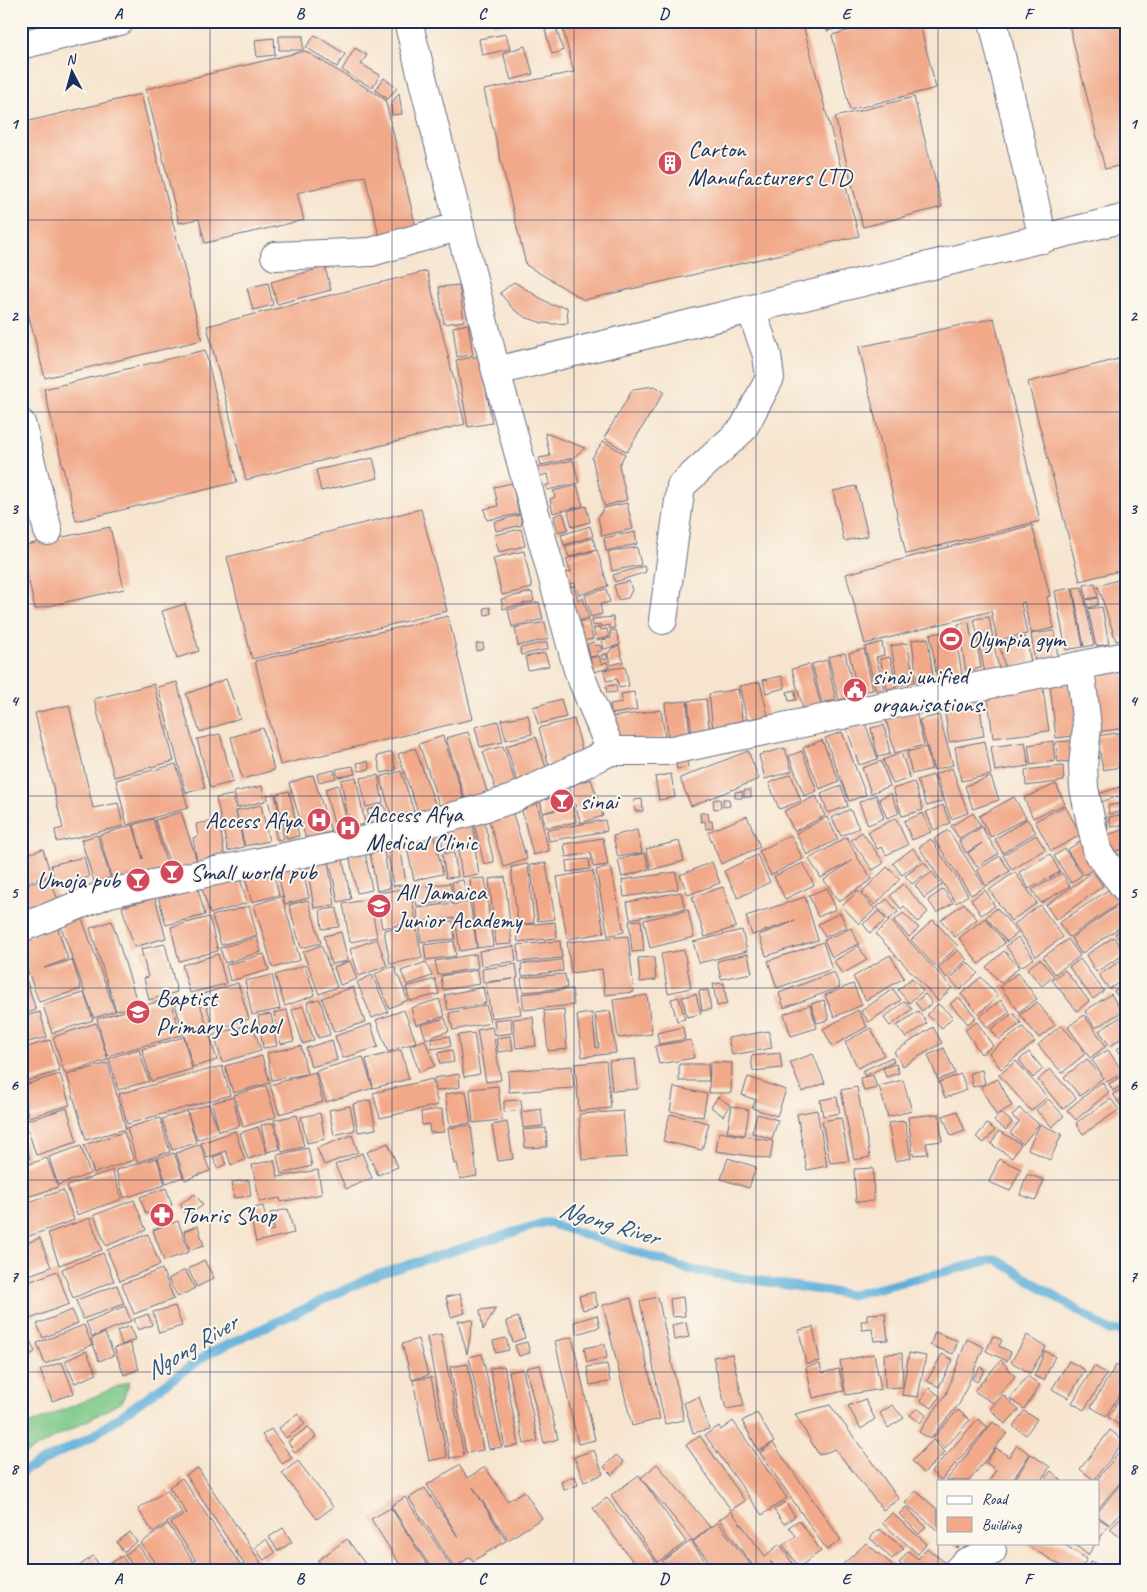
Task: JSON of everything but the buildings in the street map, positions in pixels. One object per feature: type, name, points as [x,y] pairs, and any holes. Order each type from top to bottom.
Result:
[{"type":"street","points":[[21,45],[120,21]]},
{"type":"street","points":[[408,21],[496,372],[578,670],[611,750]]},
{"type":"street","points":[[993,21],[1043,239]]},
{"type":"street","points":[[496,372],[1126,218]]},
{"type":"street","points":[[275,256],[371,252],[460,226]]},
{"type":"street","points":[[663,620],[681,486],[743,430],[770,378],[767,355],[751,310]]},
{"type":"street","points":[[21,423],[48,531]]},
{"type":"street","points":[[21,928],[109,893],[362,841],[512,799],[611,750],[667,750],[1126,656]]},
{"type":"street","points":[[1080,666],[1087,727],[1083,766],[1084,788],[1091,823],[1098,853],[1126,889]]},
{"type":"street","points":[[957,1571],[965,1563],[992,1552]]},
{"type":"green space","points":[[130,1381],[122,1402],[21,1456],[21,1428]]},
{"type":"waterway","name":"Ngong River","points":[[21,1472],[91,1437],[208,1354],[376,1275],[546,1222],[691,1270],[851,1295],[996,1259],[1110,1331],[1126,1330]]},
{"type":"place","name":"Carton Manufacturers LTD","points":[[670,163]]},
{"type":"place","name":"Olympia gym","points":[[951,639]]},
{"type":"place","name":"sinai unified organisations.","points":[[855,690]]},
{"type":"place","name":"sinai","points":[[562,801]]},
{"type":"place","name":"Access Afya","points":[[319,820]]},
{"type":"place","name":"Access Afya Medical Clinic","points":[[348,828]]},
{"type":"place","name":"Small world pub","points":[[172,872]]},
{"type":"place","name":"Umoja pub","points":[[138,880]]},
{"type":"place","name":"All Jamaica Junior Academy","points":[[379,906]]},
{"type":"place","name":"Baptist Primary School","points":[[138,1012]]},
{"type":"place","name":"Tonris Shop","points":[[162,1215]]}]
